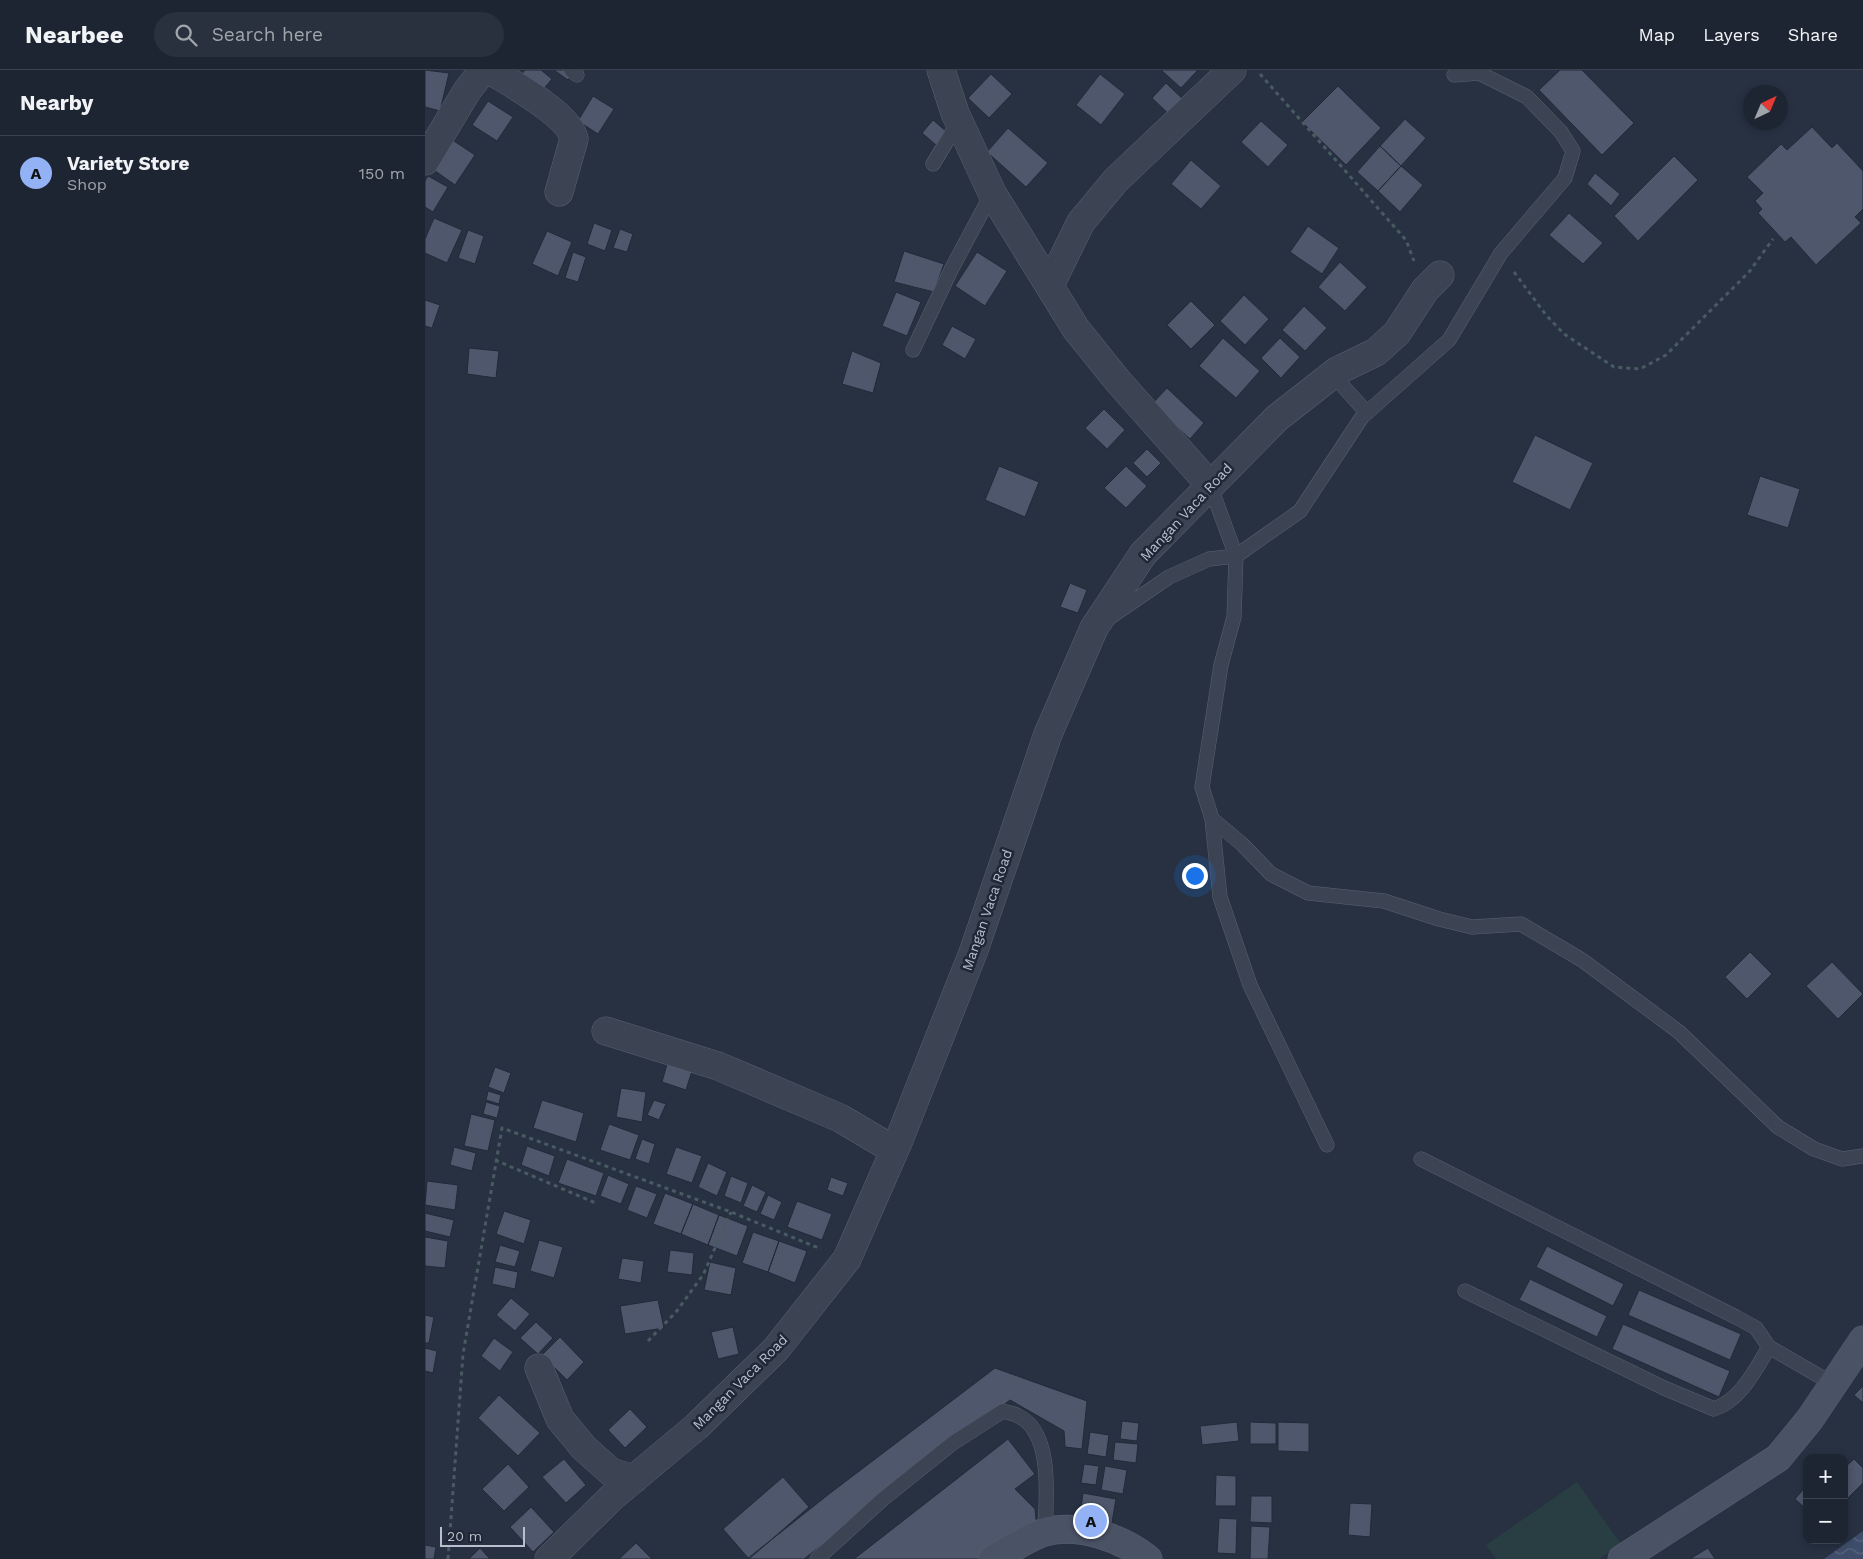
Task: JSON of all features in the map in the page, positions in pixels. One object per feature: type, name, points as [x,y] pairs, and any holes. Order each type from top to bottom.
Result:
[{"type":"street","points":[[425,161],[467,91],[483,70]]},
{"type":"street","points":[[491,70],[556,114],[573,131],[574,139],[559,192]]},
{"type":"street","points":[[941,70],[959,121],[992,193],[1077,329],[1111,373],[1210,484]]},
{"type":"street","points":[[1050,285],[1081,222],[1116,180],[1232,70]]},
{"type":"street","name":"Mangan Vaca Road","points":[[549,1559],[634,1479],[697,1426],[776,1349],[847,1259],[894,1150],[974,950],[1048,734],[1093,628],[1143,554],[1277,418],[1333,375],[1376,352],[1397,333],[1432,282]]},
{"type":"street","points":[[606,1031],[718,1066],[840,1118],[894,1150]]},
{"type":"street","points":[[1622,1559],[1779,1458],[1863,1340]]},
{"type":"street","points":[[539,1368],[560,1420],[584,1448],[611,1472],[634,1479]]},
{"type":"street","points":[[993,1559],[1045,1532],[1082,1530],[1132,1546],[1148,1559]]},
{"type":"lane","points":[[1093,628],[1169,577],[1209,559],[1236,556],[1300,511],[1367,413],[1449,340],[1501,253],[1565,178],[1573,151],[1561,132],[1527,97],[1479,73],[1454,75]]},
{"type":"lane","points":[[933,164],[959,121]]},
{"type":"lane","points":[[913,350],[952,268],[992,193]]},
{"type":"lane","points":[[1333,375],[1367,413]]},
{"type":"lane","points":[[1210,484],[1236,556],[1234,617],[1221,665],[1202,787],[1212,819],[1220,897],[1247,976],[1327,1145]]},
{"type":"lane","points":[[1212,819],[1242,844],[1271,874],[1307,893],[1385,901],[1439,920],[1472,927],[1521,924],[1581,960],[1679,1032],[1778,1127],[1814,1149],[1842,1159],[1863,1156]]},
{"type":"lane","points":[[1421,1159],[1736,1317],[1756,1328],[1769,1347],[1833,1384]]},
{"type":"lane","points":[[1465,1291],[1664,1388],[1714,1409],[1727,1405],[1740,1391],[1769,1347]]},
{"type":"lane","points":[[817,1559],[883,1499],[953,1443],[1003,1411],[1019,1416],[1031,1426],[1040,1443],[1046,1469],[1045,1532]]},
{"type":"path","points":[[1256,70],[1406,240],[1432,282]]},
{"type":"path","points":[[1501,253],[1546,315],[1564,334],[1614,367],[1640,369],[1666,355],[1749,272],[1773,239]]},
{"type":"path","points":[[448,1559],[463,1354],[502,1128],[731,1212],[847,1259]]},
{"type":"path","points":[[495,1160],[598,1204]]},
{"type":"path","points":[[648,1341],[676,1312],[703,1275],[731,1212]]},
{"type":"green space","points":[[1577,1482],[1621,1544],[1599,1559],[1496,1559],[1486,1545]]},
{"type":"water","points":[[1863,1531],[1863,1559],[1824,1559],[1845,1544],[1848,1544],[1848,1542]]},
{"type":"building","points":[[425,70],[449,73],[440,111],[425,107]]},
{"type":"building","points":[[525,70],[541,70],[552,79],[535,99],[515,82]]},
{"type":"building","points":[[554,70],[575,70],[568,80]]},
{"type":"building","points":[[1161,70],[1198,70],[1181,88]]},
{"type":"building","points":[[1560,70],[1582,70],[1634,123],[1602,155],[1539,90]]},
{"type":"building","points":[[991,74],[1012,94],[989,118],[968,98]]},
{"type":"building","points":[[1100,74],[1125,94],[1101,125],[1076,105]]},
{"type":"building","points":[[1166,83],[1188,104],[1174,119],[1152,98]]},
{"type":"building","points":[[1338,86],[1381,128],[1346,165],[1302,122]]},
{"type":"building","points":[[593,96],[614,109],[598,134],[578,121]]},
{"type":"building","points":[[488,101],[513,117],[497,141],[472,125]]},
{"type":"building","points":[[1405,119],[1426,138],[1401,166],[1380,146]]},
{"type":"building","points":[[933,120],[947,132],[936,145],[922,133]]},
{"type":"building","points":[[1261,121],[1288,145],[1268,167],[1241,142]]},
{"type":"building","points":[[1812,127],[1832,148],[1837,143],[1863,171],[1863,209],[1855,217],[1861,223],[1816,265],[1791,237],[1785,242],[1758,213],[1762,209],[1755,201],[1763,193],[1747,177],[1781,144],[1787,150]]},
{"type":"building","points":[[1008,128],[1048,163],[1026,187],[987,152]]},
{"type":"building","points":[[451,139],[475,155],[455,185],[431,168]]},
{"type":"building","points":[[1380,146],[1401,166],[1378,191],[1357,172]]},
{"type":"building","points":[[1674,156],[1698,180],[1638,241],[1614,216]]},
{"type":"building","points":[[1191,160],[1221,186],[1201,209],[1171,184]]},
{"type":"building","points":[[1401,166],[1423,185],[1400,212],[1378,191]]},
{"type":"building","points":[[1595,173],[1620,194],[1611,206],[1587,184]]},
{"type":"building","points":[[428,176],[448,187],[433,212],[425,207],[425,181]]},
{"type":"building","points":[[1569,213],[1603,243],[1583,264],[1549,235]]},
{"type":"building","points":[[434,218],[462,230],[447,263],[425,253],[425,239]]},
{"type":"building","points":[[594,223],[612,230],[605,251],[587,244]]},
{"type":"building","points":[[1308,226],[1339,248],[1322,274],[1290,252]]},
{"type":"building","points":[[620,229],[633,234],[627,252],[613,248]]},
{"type":"building","points":[[468,230],[484,236],[475,264],[458,258]]},
{"type":"building","points":[[547,231],[572,242],[558,276],[532,264]]},
{"type":"building","points":[[904,251],[944,264],[934,292],[894,282]]},
{"type":"building","points":[[573,252],[586,257],[578,282],[565,278]]},
{"type":"building","points":[[977,252],[1007,271],[985,306],[955,286]]},
{"type":"building","points":[[1340,262],[1367,287],[1345,311],[1318,287]]},
{"type":"building","points":[[896,292],[921,302],[907,336],[882,326]]},
{"type":"building","points":[[1244,295],[1269,319],[1245,345],[1220,321]]},
{"type":"building","points":[[425,300],[440,305],[432,328],[425,326]]},
{"type":"building","points":[[1191,301],[1215,325],[1191,349],[1167,325]]},
{"type":"building","points":[[1304,306],[1327,328],[1305,351],[1282,330]]},
{"type":"building","points":[[952,326],[976,339],[965,359],[942,345]]},
{"type":"building","points":[[1223,338],[1260,371],[1236,398],[1199,366]]},
{"type":"building","points":[[1280,338],[1300,357],[1281,378],[1261,358]]},
{"type":"building","points":[[469,348],[499,351],[496,378],[467,374]]},
{"type":"building","points":[[852,351],[881,363],[873,393],[842,384]]},
{"type":"building","points":[[1167,388],[1204,423],[1190,439],[1152,404]]},
{"type":"building","points":[[1104,409],[1125,430],[1107,449],[1085,428]]},
{"type":"building","points":[[1535,435],[1593,463],[1570,510],[1512,482]]},
{"type":"building","points":[[1147,449],[1161,463],[1147,477],[1133,463]]},
{"type":"building","points":[[999,466],[1039,482],[1025,517],[985,500]]},
{"type":"building","points":[[1126,466],[1147,486],[1126,508],[1104,488]]},
{"type":"building","points":[[1760,476],[1800,489],[1788,528],[1747,515]]},
{"type":"building","points":[[1070,583],[1087,590],[1078,613],[1060,607]]},
{"type":"building","points":[[1750,952],[1772,974],[1747,999],[1725,977]]},
{"type":"building","points":[[1832,962],[1863,994],[1838,1019],[1806,986]]},
{"type":"building","points":[[667,1064],[692,1071],[686,1090],[662,1082]]},
{"type":"building","points":[[495,1067],[511,1073],[504,1093],[488,1087]]},
{"type":"building","points":[[621,1088],[646,1092],[642,1122],[616,1117]]},
{"type":"building","points":[[488,1091],[501,1095],[499,1104],[486,1100]]},
{"type":"building","points":[[542,1100],[584,1113],[576,1142],[533,1128]]},
{"type":"building","points":[[654,1100],[666,1104],[659,1120],[647,1115]]},
{"type":"building","points":[[486,1102],[500,1106],[497,1118],[483,1114]]},
{"type":"building","points":[[471,1114],[495,1120],[488,1151],[464,1146]]},
{"type":"building","points":[[609,1124],[639,1135],[630,1160],[600,1150]]},
{"type":"building","points":[[642,1139],[655,1144],[649,1164],[635,1159]]},
{"type":"building","points":[[527,1146],[555,1156],[549,1176],[521,1165]]},
{"type":"building","points":[[454,1147],[476,1153],[472,1171],[450,1165]]},
{"type":"building","points":[[676,1147],[702,1156],[692,1183],[666,1174]]},
{"type":"building","points":[[567,1159],[604,1173],[596,1196],[558,1183]]},
{"type":"building","points":[[708,1163],[727,1172],[717,1196],[698,1187]]},
{"type":"building","points":[[608,1175],[629,1184],[621,1204],[600,1196]]},
{"type":"building","points":[[731,1176],[748,1183],[741,1203],[724,1196]]},
{"type":"building","points":[[831,1177],[848,1183],[843,1196],[827,1190]]},
{"type":"building","points":[[427,1181],[458,1185],[455,1210],[425,1205]]},
{"type":"building","points":[[752,1185],[766,1192],[757,1212],[743,1206]]},
{"type":"building","points":[[636,1186],[657,1194],[647,1218],[627,1210]]},
{"type":"building","points":[[665,1193],[693,1204],[681,1234],[653,1224]]},
{"type":"building","points":[[768,1195],[782,1202],[774,1220],[760,1214]]},
{"type":"building","points":[[797,1201],[832,1214],[822,1240],[787,1227]]},
{"type":"building","points":[[693,1204],[719,1215],[708,1245],[681,1234]]},
{"type":"building","points":[[504,1211],[531,1220],[524,1244],[496,1234]]},
{"type":"building","points":[[425,1213],[454,1220],[450,1237],[425,1231]]},
{"type":"building","points":[[719,1215],[748,1226],[737,1256],[708,1245]]},
{"type":"building","points":[[753,1232],[779,1241],[768,1272],[742,1263]]},
{"type":"building","points":[[425,1237],[448,1241],[445,1268],[425,1266]]},
{"type":"building","points":[[539,1240],[563,1247],[554,1278],[530,1271]]},
{"type":"building","points":[[779,1241],[807,1251],[795,1283],[768,1272]]},
{"type":"building","points":[[500,1245],[520,1251],[515,1267],[495,1262]]},
{"type":"building","points":[[1547,1246],[1624,1284],[1613,1306],[1536,1267]]},
{"type":"building","points":[[670,1250],[694,1253],[692,1275],[667,1272]]},
{"type":"building","points":[[622,1258],[644,1261],[641,1283],[618,1279]]},
{"type":"building","points":[[710,1262],[736,1268],[731,1295],[704,1290]]},
{"type":"building","points":[[495,1267],[518,1272],[515,1289],[492,1284]]},
{"type":"building","points":[[1530,1279],[1607,1316],[1597,1337],[1519,1300]]},
{"type":"building","points":[[1639,1290],[1741,1334],[1730,1360],[1628,1315]]},
{"type":"building","points":[[511,1298],[530,1314],[515,1331],[496,1315]]},
{"type":"building","points":[[658,1300],[664,1328],[625,1334],[620,1306]]},
{"type":"building","points":[[425,1315],[434,1317],[429,1343],[425,1343]]},
{"type":"building","points":[[536,1322],[553,1338],[538,1354],[520,1338]]},
{"type":"building","points":[[1623,1324],[1730,1371],[1719,1397],[1612,1349]]},
{"type":"building","points":[[733,1327],[739,1354],[718,1359],[711,1332]]},
{"type":"building","points":[[560,1337],[584,1362],[567,1380],[542,1355]]},
{"type":"building","points":[[494,1338],[513,1352],[500,1371],[481,1356]]},
{"type":"building","points":[[425,1348],[437,1351],[433,1373],[425,1371]]},
{"type":"building","points":[[995,1368],[1087,1401],[1082,1449],[1065,1447],[1064,1431],[1010,1400],[804,1559],[747,1559],[829,1494]]},
{"type":"building","points":[[1863,1386],[1863,1403],[1854,1395]]},
{"type":"building","points":[[499,1395],[540,1433],[518,1456],[478,1418]]},
{"type":"building","points":[[630,1409],[647,1427],[625,1448],[608,1430]]},
{"type":"building","points":[[1122,1421],[1139,1423],[1137,1441],[1120,1439]]},
{"type":"building","points":[[1237,1422],[1239,1441],[1202,1445],[1200,1426]]},
{"type":"building","points":[[1250,1422],[1276,1423],[1276,1444],[1250,1444]]},
{"type":"building","points":[[1278,1422],[1309,1423],[1309,1452],[1278,1451]]},
{"type":"building","points":[[1090,1432],[1109,1435],[1106,1457],[1087,1454]]},
{"type":"building","points":[[1008,1439],[1035,1474],[1015,1489],[1035,1509],[1037,1528],[983,1559],[854,1559]]},
{"type":"building","points":[[1115,1442],[1138,1444],[1136,1463],[1113,1460]]},
{"type":"building","points":[[564,1459],[586,1485],[566,1503],[542,1477]]},
{"type":"building","points":[[1854,1459],[1863,1468],[1863,1483],[1848,1498],[1848,1464]]},
{"type":"building","points":[[508,1464],[529,1487],[504,1511],[482,1489]]},
{"type":"building","points":[[1084,1464],[1099,1466],[1096,1485],[1081,1483]]},
{"type":"building","points":[[1105,1466],[1127,1470],[1123,1494],[1101,1490]]},
{"type":"building","points":[[1216,1475],[1236,1476],[1236,1506],[1215,1506]]},
{"type":"building","points":[[783,1477],[809,1507],[749,1559],[723,1529]]},
{"type":"building","points":[[1803,1490],[1803,1506],[1795,1499]]},
{"type":"building","points":[[1083,1493],[1116,1499],[1111,1529],[1079,1524]]},
{"type":"building","points":[[1251,1496],[1272,1496],[1272,1523],[1250,1522]]},
{"type":"building","points":[[1350,1503],[1372,1504],[1370,1537],[1348,1535]]},
{"type":"building","points":[[531,1507],[554,1532],[533,1552],[510,1527]]},
{"type":"building","points":[[1219,1518],[1237,1519],[1236,1554],[1217,1553]]},
{"type":"building","points":[[1251,1526],[1270,1527],[1268,1559],[1250,1559]]},
{"type":"building","points":[[636,1543],[652,1559],[619,1559]]},
{"type":"building","points":[[425,1545],[436,1547],[434,1559],[425,1559]]},
{"type":"building","points":[[480,1548],[490,1559],[469,1559]]},
{"type":"building","points":[[1708,1548],[1715,1559],[1690,1559]]},
{"type":"place","name":"Variety Store","points":[[1091,1521]]}]
